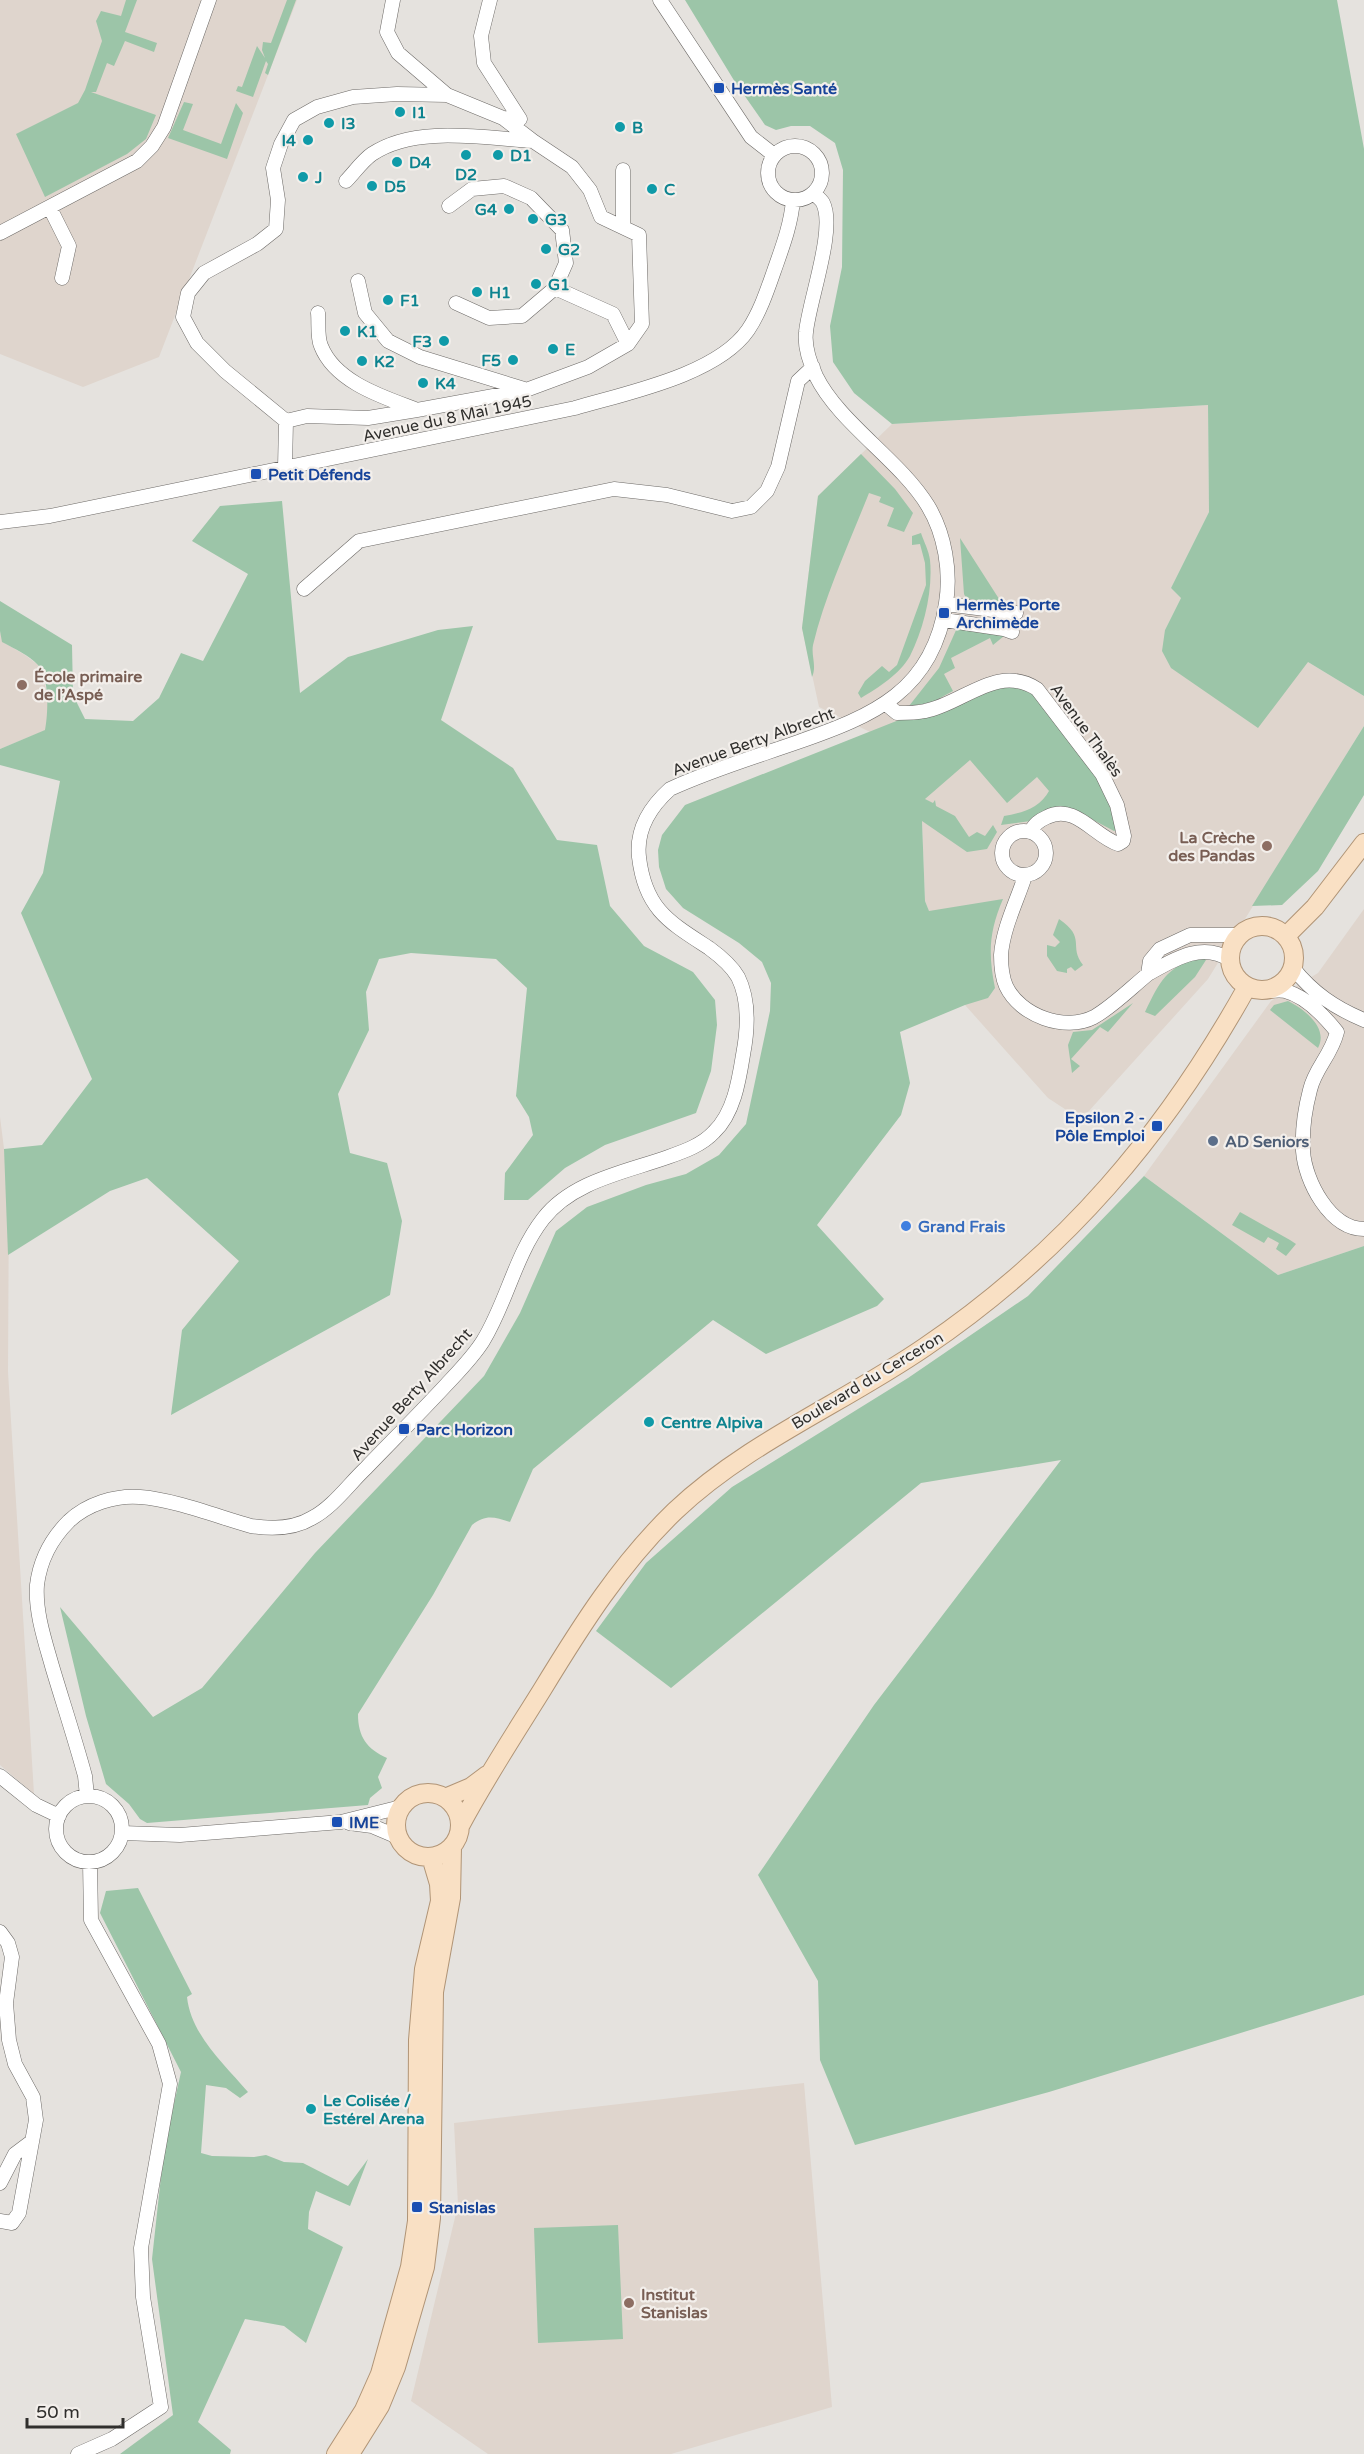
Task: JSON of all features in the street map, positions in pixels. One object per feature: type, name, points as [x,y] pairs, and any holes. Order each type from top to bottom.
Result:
[{"type":"main road","points":[[1286,936],[1315,907],[1364,843]]},
{"type":"main road","points":[[1258,926],[1278,930],[1286,936],[1294,951],[1293,968],[1283,983],[1266,991],[1247,987],[1238,980],[1232,970],[1230,960],[1234,942],[1239,936],[1258,926]]},
{"type":"main road","name":"Boulevard du Cerceron","points":[[460,1826],[490,1772],[600,1598],[624,1565],[674,1512],[703,1486],[755,1448],[923,1349],[1028,1269],[1085,1213],[1157,1126],[1215,1044],[1247,987]]},
{"type":"main road","name":"Boulevard du Cerceron","points":[[445,1798],[471,1787],[490,1772]]},
{"type":"main road","points":[[426,1793],[445,1798],[458,1812],[460,1826],[457,1839],[446,1852],[431,1857],[421,1857],[411,1853],[398,1837],[396,1827],[401,1807],[408,1800],[426,1793]]},
{"type":"main road","points":[[350,2454],[380,2406],[392,2377],[425,2266],[430,2218],[434,1992],[451,1898],[452,1847]]},
{"type":"main road","points":[[336,2454],[364,2410],[380,2374],[410,2267],[417,2221],[417,2040],[424,1969],[440,1901],[440,1884],[431,1857]]},
{"type":"street","points":[[0,233],[137,161],[152,146],[164,127],[209,0]]},
{"type":"street","points":[[393,0],[387,32],[398,53],[447,95],[503,117],[520,120],[484,63],[481,36],[490,0]]},
{"type":"street","points":[[660,0],[751,137],[774,155]]},
{"type":"street","points":[[286,421],[225,371],[197,343],[183,317],[188,293],[204,273],[257,244],[276,229],[278,200],[273,168],[281,144],[294,120],[317,107],[353,97],[397,94],[447,95]]},
{"type":"street","points":[[286,421],[307,416],[368,418],[526,390],[588,367],[628,344],[642,324],[639,235],[601,217],[590,190],[572,167],[533,141],[503,117]]},
{"type":"street","points":[[346,181],[370,155],[392,143],[438,135],[533,141]]},
{"type":"street","points":[[789,146],[806,148],[814,153],[822,168],[819,186],[813,193],[801,200],[793,200],[777,194],[768,180],[768,171],[774,155],[789,146]]},
{"type":"street","points":[[623,170],[623,226]]},
{"type":"street","points":[[449,206],[472,189],[504,186],[531,198],[562,230],[566,263],[555,288],[522,316],[489,318],[456,303]]},
{"type":"street","name":"Avenue Berty Albrecht","points":[[87,1796],[86,1776],[46,1646],[38,1612],[39,1573],[44,1557],[59,1530],[89,1507],[123,1497],[157,1499],[263,1528],[288,1527],[312,1518],[331,1504],[409,1425],[482,1343],[502,1303],[526,1245],[544,1218],[556,1206],[582,1189],[606,1178],[689,1149],[715,1131],[725,1118],[737,1086],[747,1027],[744,993],[737,976],[727,962],[666,919],[653,905],[645,890],[641,870],[638,850],[640,833],[656,801],[670,789],[847,725],[886,704],[900,693],[928,658],[944,620],[948,587],[942,540],[929,507],[913,485],[836,404],[816,377],[808,355],[805,334],[825,238],[826,219],[823,203],[813,193]]},
{"type":"street","name":"Avenue du 8 Mai 1945","points":[[0,522],[50,516],[575,408],[711,363],[728,351],[748,331],[762,306],[789,230],[793,200]]},
{"type":"street","points":[[50,208],[69,246],[62,278]]},
{"type":"street","points":[[358,280],[365,313],[388,341],[420,357],[526,390]]},
{"type":"street","points":[[555,288],[613,314],[628,344]]},
{"type":"street","points":[[318,314],[321,346],[337,370],[364,390],[417,410]]},
{"type":"street","points":[[304,589],[359,541],[614,489],[667,495],[732,510],[751,507],[767,491],[778,467],[798,381],[813,367]]},
{"type":"street","points":[[285,468],[286,421]]},
{"type":"street","points":[[946,604],[1016,614]]},
{"type":"street","points":[[944,620],[1012,632]]},
{"type":"street","name":"Avenue Thalès","points":[[886,704],[897,713],[926,711],[988,684],[1008,680],[1029,684],[1037,689],[1102,774],[1117,805],[1124,836],[1123,842],[1118,844],[1111,842],[1081,820],[1065,813],[1050,815],[1035,823],[1030,832]]},
{"type":"street","points":[[1017,832],[1030,832],[1040,838],[1046,849],[1045,860],[1038,870],[1025,876],[1012,873],[1004,863],[1002,851],[1007,839],[1017,832]]},
{"type":"street","points":[[1025,876],[1007,928],[1001,952],[1001,969],[1012,996],[1039,1016],[1056,1022],[1076,1022],[1093,1017],[1149,968],[1160,949],[1190,935],[1239,936]]},
{"type":"street","points":[[1149,968],[1195,952],[1210,952],[1230,960]]},
{"type":"street","points":[[1293,968],[1305,983],[1326,1002],[1364,1020]]},
{"type":"street","points":[[1266,991],[1285,991],[1296,996],[1327,1018],[1337,1032],[1333,1048],[1320,1067],[1310,1089],[1303,1152],[1314,1189],[1333,1218],[1358,1229],[1364,1229]]},
{"type":"street","points":[[0,1776],[36,1805],[59,1816]]},
{"type":"street","points":[[87,1796],[106,1800],[114,1806],[119,1814],[122,1833],[120,1842],[108,1856],[90,1862],[69,1855],[62,1847],[56,1827],[59,1816],[70,1802],[87,1796]]},
{"type":"street","points":[[122,1833],[180,1835],[341,1822],[401,1807]]},
{"type":"street","points":[[341,1822],[372,1826],[398,1837]]},
{"type":"street","points":[[78,2454],[112,2439],[161,2407],[143,2297],[141,2248],[170,2084],[159,2044],[91,1920],[90,1862]]},
{"type":"street","points":[[0,1932],[8,1942],[12,1957],[6,2003],[9,2040],[15,2064],[33,2097],[36,2120],[30,2142],[19,2213],[12,2223],[0,2221]]},
{"type":"street","points":[[0,2182],[15,2154],[30,2142]]},
{"type":"shaded area","points":[[0,0],[297,0],[159,357],[83,387],[0,354]]},
{"type":"shaded area","points":[[1208,405],[1209,512],[1171,588],[1181,598],[1165,630],[1308,662],[1364,696],[1364,726],[1208,979],[1088,1112],[1074,1115],[1048,1098],[965,1005],[925,901],[922,820],[879,741],[870,732],[819,707],[802,628],[818,496],[892,424]]},
{"type":"shaded area","name":"École primaire de l’Aspé","points":[[0,631],[3,642],[41,667],[49,704],[46,730],[0,749]]},
{"type":"shaded area","points":[[1364,909],[1364,1246],[1278,1275],[1144,1176],[1271,1001],[1318,973]]},
{"type":"shaded area","points":[[0,1117],[9,1188],[8,1372],[34,1794],[0,1765]]},
{"type":"shaded area","name":"Institut Stanislas","points":[[804,2083],[832,2407],[671,2454],[488,2454],[411,2401],[458,2205],[454,2123]]},
{"type":"green space","points":[[126,0],[137,0],[125,32],[157,43],[154,52],[125,41],[114,66],[107,63],[96,92],[91,92],[156,115],[146,139],[127,154],[45,197],[16,134],[78,103],[85,90],[102,41],[96,21],[101,11],[121,16]]},
{"type":"green space","points":[[287,0],[296,0],[268,75],[265,73],[268,64],[266,61],[253,97],[236,91],[238,86],[242,87],[257,46],[265,58],[262,50],[263,42],[271,43]]},
{"type":"green space","points":[[685,0],[1337,0],[1364,149],[1364,696],[1308,662],[1258,728],[1171,668],[1162,651],[1165,630],[1181,598],[1171,588],[1209,512],[1208,405],[892,424],[854,393],[833,362],[830,326],[842,267],[843,170],[835,143],[810,126],[791,126],[776,130],[765,125],[735,82]]},
{"type":"green space","points":[[184,102],[193,104],[183,130],[221,144],[236,103],[243,113],[227,159],[168,138]]},
{"type":"green space","points":[[861,454],[895,489],[913,513],[904,532],[887,526],[894,508],[879,502],[881,497],[869,493],[838,568],[818,626],[813,645],[812,677],[802,628],[818,496]]},
{"type":"green space","points":[[282,501],[300,693],[348,657],[438,630],[473,626],[441,720],[513,768],[557,840],[597,845],[610,906],[644,946],[693,972],[715,1000],[717,1025],[711,1071],[696,1113],[605,1145],[565,1168],[528,1200],[504,1200],[505,1173],[533,1135],[529,1117],[516,1096],[527,988],[496,959],[411,953],[379,959],[366,992],[369,1030],[338,1094],[350,1153],[387,1163],[402,1221],[390,1295],[171,1415],[182,1330],[239,1261],[147,1178],[110,1191],[8,1255],[4,1149],[42,1145],[92,1079],[21,913],[43,873],[60,781],[0,765],[0,749],[45,730],[47,706],[45,678],[38,665],[26,655],[2,642],[0,601],[72,645],[73,695],[85,719],[133,721],[159,698],[181,653],[203,661],[248,574],[192,541],[220,506]]},
{"type":"green space","points":[[921,533],[931,572],[929,597],[919,634],[910,656],[901,669],[861,698],[858,693],[865,681],[882,666],[889,672],[897,665],[926,585],[925,563],[920,544],[912,545],[912,536]]},
{"type":"green space","points":[[960,538],[1001,602],[997,605],[966,598]]},
{"type":"green space","points":[[957,628],[1004,636],[993,645],[990,638],[951,658],[955,668],[944,674],[953,691],[931,703],[909,706],[939,668]]},
{"type":"green space","points":[[1013,683],[1031,688],[1097,775],[1119,829],[1114,831],[1082,814],[1001,825],[1004,816],[1036,806],[1049,791],[1037,777],[1007,803],[970,760],[925,799],[933,803],[935,800],[936,806],[955,816],[969,837],[977,832],[985,836],[993,825],[997,832],[987,849],[967,852],[922,821],[925,901],[929,911],[1003,899],[992,932],[991,943],[991,964],[995,988],[988,998],[900,1032],[910,1083],[901,1115],[817,1225],[884,1299],[877,1306],[766,1354],[713,1320],[533,1469],[510,1522],[490,1518],[482,1519],[472,1525],[433,1595],[358,1714],[358,1722],[365,1741],[374,1751],[387,1758],[378,1777],[382,1788],[370,1798],[368,1805],[147,1823],[140,1819],[129,1804],[106,1784],[86,1716],[60,1607],[153,1717],[202,1688],[315,1553],[484,1376],[520,1313],[556,1231],[587,1207],[646,1185],[686,1174],[719,1155],[746,1124],[770,1011],[771,983],[762,962],[739,943],[683,908],[666,889],[659,867],[658,850],[662,835],[685,805],[909,716]]},
{"type":"green space","points":[[1364,726],[1364,795],[1318,871],[1282,905],[1252,906]]},
{"type":"green space","points":[[1059,919],[1075,937],[1077,952],[1083,965],[1075,971],[1071,967],[1067,969],[1067,973],[1057,971],[1047,956],[1047,945],[1055,947],[1060,942],[1053,935]]},
{"type":"green space","points":[[1200,955],[1206,960],[1195,977],[1155,1016],[1145,1012],[1165,977],[1171,971]]},
{"type":"green space","points":[[1288,1001],[1307,1014],[1318,1026],[1321,1041],[1318,1048],[1270,1010],[1274,1005]]},
{"type":"green space","points":[[1133,1003],[1108,1032],[1100,1027],[1071,1059],[1080,1066],[1072,1073],[1068,1045],[1073,1032],[1092,1030]]},
{"type":"green space","points":[[1144,1176],[1278,1275],[1364,1246],[1364,1995],[1049,2092],[855,2145],[820,2060],[818,1981],[758,1875],[874,1705],[1061,1460],[921,1483],[671,1688],[596,1631],[646,1563],[732,1487],[908,1378],[1028,1296]]},
{"type":"green space","points":[[1240,1212],[1296,1244],[1286,1256],[1276,1249],[1279,1243],[1268,1237],[1264,1243],[1232,1225]]},
{"type":"green space","points":[[138,1888],[192,1994],[187,1997],[190,2011],[202,2037],[248,2092],[240,2098],[226,2088],[206,2085],[201,2153],[212,2156],[266,2155],[284,2162],[303,2163],[348,2186],[368,2159],[350,2206],[316,2191],[309,2212],[308,2229],[343,2247],[306,2343],[284,2326],[245,2319],[198,2422],[231,2450],[230,2454],[120,2454],[173,2415],[152,2259],[164,2149],[181,2072],[100,1913],[106,1891]]},
{"type":"green space","points":[[618,2225],[623,2339],[538,2343],[534,2228]]},
{"type":"place","name":"Hermès Santé","points":[[719,88]]},
{"type":"place","name":"I1","points":[[400,112]]},
{"type":"place","name":"I3","points":[[329,123]]},
{"type":"place","name":"B","points":[[620,127]]},
{"type":"place","name":"I4","points":[[308,140]]},
{"type":"place","name":"D2","points":[[466,155]]},
{"type":"place","name":"D1","points":[[498,155]]},
{"type":"place","name":"D4","points":[[397,162]]},
{"type":"place","name":"J","points":[[303,177]]},
{"type":"place","name":"D5","points":[[372,186]]},
{"type":"place","name":"C","points":[[652,189]]},
{"type":"place","name":"G4","points":[[509,209]]},
{"type":"place","name":"G3","points":[[533,219]]},
{"type":"place","name":"G2","points":[[546,249]]},
{"type":"place","name":"G1","points":[[536,284]]},
{"type":"place","name":"H1","points":[[477,292]]},
{"type":"place","name":"F1","points":[[388,300]]},
{"type":"place","name":"K1","points":[[345,331]]},
{"type":"place","name":"F3","points":[[444,341]]},
{"type":"place","name":"E","points":[[553,349]]},
{"type":"place","name":"F5","points":[[513,360]]},
{"type":"place","name":"K2","points":[[362,361]]},
{"type":"place","name":"K4","points":[[423,383]]},
{"type":"place","name":"Petit Défends","points":[[256,474]]},
{"type":"place","name":"Hermès Porte Archimède","points":[[944,613]]},
{"type":"place","name":"École primaire de l’Aspé","points":[[22,685]]},
{"type":"place","name":"La Crèche des Pandas","points":[[1267,846]]},
{"type":"place","name":"Epsilon 2 - Pôle Emploi","points":[[1157,1126]]},
{"type":"place","name":"AD Seniors","points":[[1213,1141]]},
{"type":"place","name":"Grand Frais","points":[[906,1226]]},
{"type":"place","name":"Centre Alpiva","points":[[649,1422]]},
{"type":"place","name":"Parc Horizon","points":[[404,1429]]},
{"type":"place","name":"IME","points":[[337,1822]]},
{"type":"place","name":"Le Colisée / Estérel Arena","points":[[311,2109]]},
{"type":"place","name":"Stanislas","points":[[417,2207]]},
{"type":"place","name":"Institut Stanislas","points":[[629,2303]]}]
